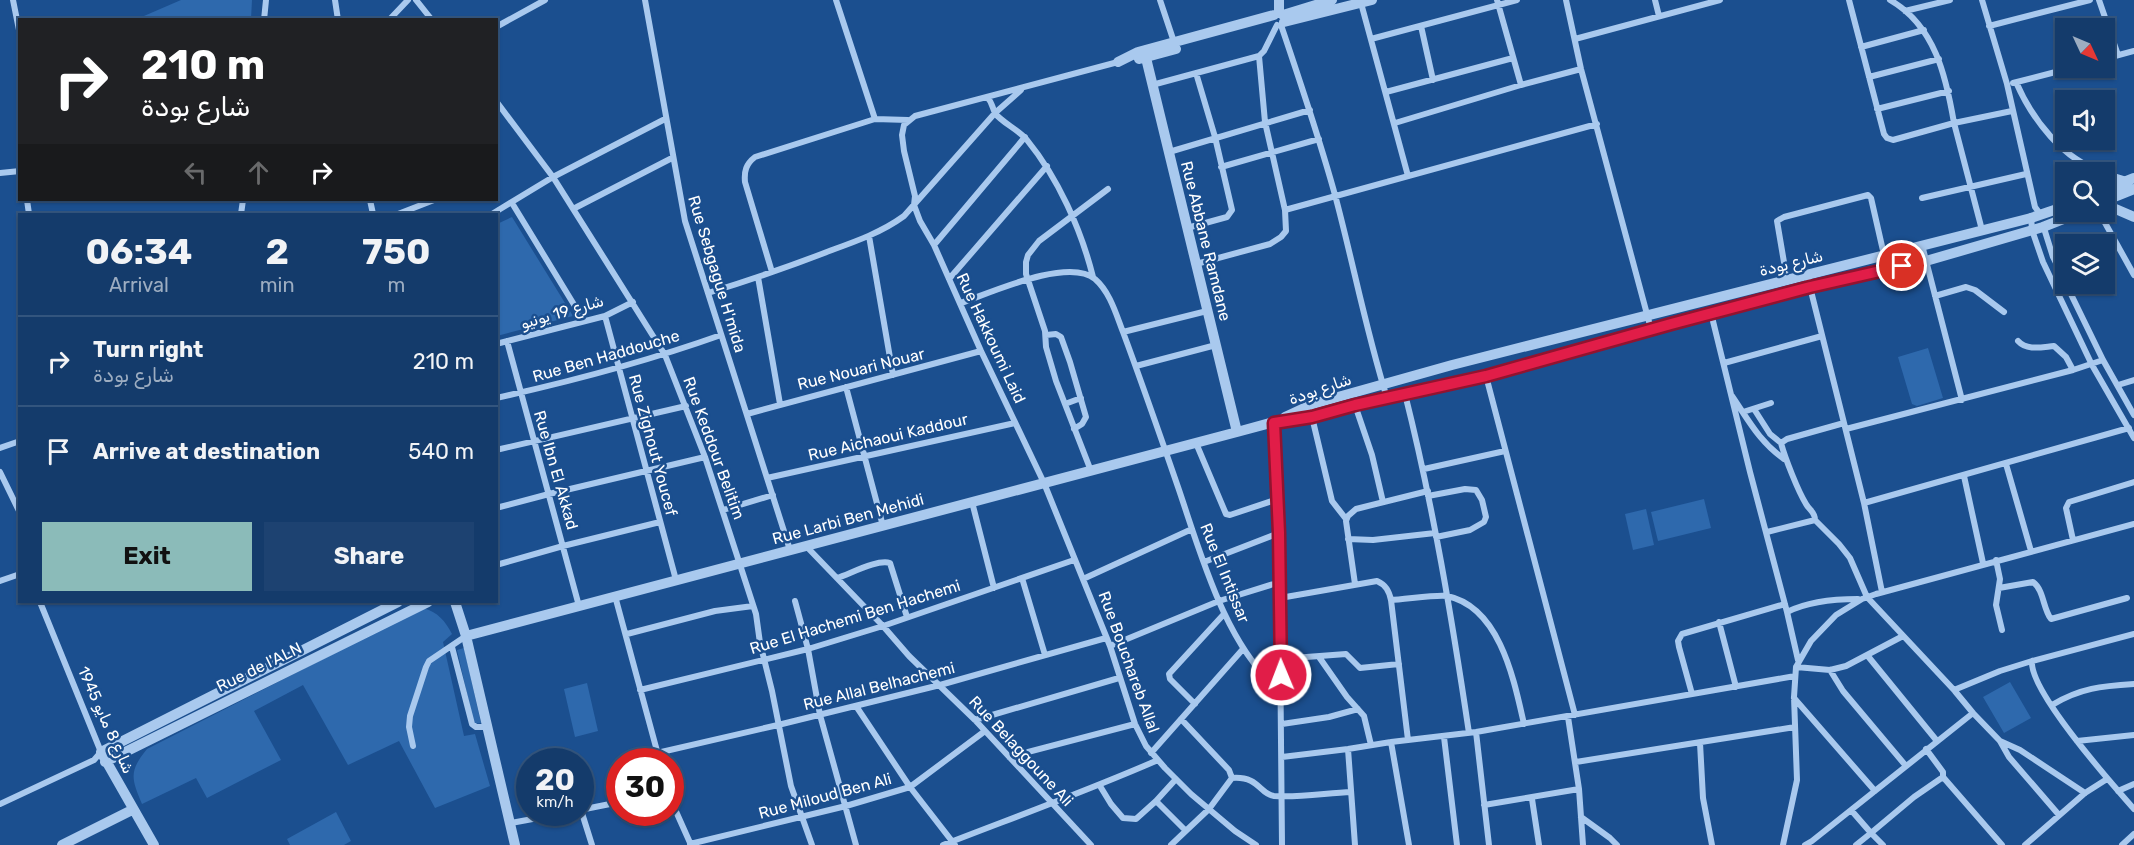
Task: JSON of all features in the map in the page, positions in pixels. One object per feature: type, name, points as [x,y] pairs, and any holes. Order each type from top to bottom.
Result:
[{"type":"street","points":[[13,0],[18,25]]},
{"type":"street","points":[[264,18],[266,0]]},
{"type":"street","points":[[335,0],[338,18]]},
{"type":"street","points":[[390,18],[408,0]]},
{"type":"street","points":[[416,0],[430,18]]},
{"type":"street","points":[[498,26],[545,0]]},
{"type":"street","name":"Rue Sebgague H'mida","points":[[645,0],[685,221],[790,550]]},
{"type":"street","points":[[837,0],[875,119]]},
{"type":"street","points":[[1160,0],[1174,42]]},
{"type":"street","points":[[1280,0],[1279,20],[1319,139],[1387,398]]},
{"type":"street","points":[[1152,85],[1259,56],[1264,51],[1279,20],[1332,0]]},
{"type":"street","points":[[1118,62],[1138,52],[1174,42],[1211,36],[1372,0]]},
{"type":"street","points":[[1371,39],[1498,3],[1517,0]]},
{"type":"street","points":[[1566,0],[1581,69],[1651,329]]},
{"type":"street","points":[[1655,0],[1659,16]]},
{"type":"street","points":[[1575,39],[1720,0]]},
{"type":"street","points":[[1849,0],[1884,134],[1889,139],[2012,111]]},
{"type":"street","points":[[1890,0],[1924,30],[1939,59],[1982,230]]},
{"type":"street","points":[[1905,11],[1950,0]]},
{"type":"street","points":[[1982,0],[2007,84],[2035,213],[2043,262],[2092,365],[2134,438]]},
{"type":"street","points":[[1989,26],[2090,0]]},
{"type":"street","points":[[2099,0],[2118,55]]},
{"type":"street","points":[[1361,3],[1408,176]]},
{"type":"street","points":[[1498,3],[1521,85]]},
{"type":"street","points":[[1421,26],[1433,80]]},
{"type":"street","points":[[1861,47],[1924,30]]},
{"type":"street","points":[[772,272],[745,182],[745,168],[755,157],[875,119],[908,120],[915,116],[1118,62],[1146,58],[1211,36]]},
{"type":"street","points":[[2115,56],[2134,53]]},
{"type":"street","points":[[1196,264],[1276,241],[1286,231],[1285,210],[1265,122],[1259,56]]},
{"type":"street","name":"Rue Abbane Ramdane","points":[[1146,58],[1237,432]]},
{"type":"street","points":[[1386,92],[1513,58]]},
{"type":"street","points":[[1869,77],[1939,59]]},
{"type":"street","points":[[1395,123],[1581,69]]},
{"type":"street","points":[[2007,84],[2055,72]]},
{"type":"street","points":[[1187,228],[1227,218],[1231,203],[1196,73]]},
{"type":"street","points":[[2016,82],[2031,110],[2056,141],[2082,162]]},
{"type":"street","points":[[708,293],[869,236],[897,222],[995,113],[1026,86]]},
{"type":"street","points":[[1877,109],[1949,92]]},
{"type":"street","points":[[987,97],[992,102],[995,113]]},
{"type":"street","name":"Rue Keddour Belitim","points":[[498,104],[553,177],[665,355],[705,457],[758,621],[758,636],[791,786],[812,845]]},
{"type":"street","points":[[1168,152],[1310,110]]},
{"type":"street","name":"Rue El Intissar","points":[[995,113],[1025,137],[1047,166],[1071,215],[1093,277],[1107,294],[1124,332],[1224,614],[1244,649],[1267,680],[1281,691]]},
{"type":"street","points":[[494,213],[553,177],[665,119]]},
{"type":"street","name":"Rue Hakkoumi Laid","points":[[908,120],[904,125],[902,135],[915,196],[914,205],[1044,483]]},
{"type":"street","points":[[1285,210],[1597,124]]},
{"type":"street","points":[[934,245],[1025,137]]},
{"type":"street","points":[[1221,167],[1319,139]]},
{"type":"street","points":[[573,209],[672,158]]},
{"type":"street","points":[[949,279],[1047,166]]},
{"type":"street","points":[[0,173],[18,171]]},
{"type":"street","points":[[1922,198],[2026,174]]},
{"type":"street","points":[[2115,177],[2132,182]]},
{"type":"street","points":[[2115,186],[2132,182]]},
{"type":"street","points":[[2115,195],[2132,182]]},
{"type":"street","points":[[1090,471],[1046,347],[1046,335],[1025,268],[1028,255],[1039,241],[1108,189]]},
{"type":"street","points":[[1787,280],[1777,221],[1826,206],[1870,196],[1884,255]]},
{"type":"street","points":[[401,213],[431,201]]},
{"type":"street","points":[[512,203],[584,321]]},
{"type":"street","name":"شارع بودة","points":[[1274,423],[1313,404],[1382,384],[1982,230],[2055,208]]},
{"type":"street","points":[[2115,208],[2134,217]]},
{"type":"street","points":[[2035,213],[2038,228],[2055,261]]},
{"type":"street","name":"شارع بودة","points":[[1274,423],[1312,417],[1355,405],[1486,376],[1810,287],[1926,261],[2055,222]]},
{"type":"street","points":[[2105,222],[2134,275]]},
{"type":"street","points":[[869,236],[893,375]]},
{"type":"street","points":[[1922,245],[1962,400]]},
{"type":"street","points":[[961,303],[1053,273],[1071,272],[1093,277]]},
{"type":"street","points":[[1807,275],[1864,503],[1882,592]]},
{"type":"street","points":[[758,277],[780,404]]},
{"type":"street","points":[[1935,296],[1966,287],[1975,290],[2004,312]]},
{"type":"street","points":[[2071,294],[2103,360],[2134,415]]},
{"type":"street","name":"شارع 19 يونيو","points":[[498,343],[605,316],[633,302]]},
{"type":"street","points":[[1124,332],[1207,310]]},
{"type":"street","points":[[1711,313],[1787,612],[1797,664],[1794,697],[1797,780],[1784,845]]},
{"type":"street","name":"Rue Zighout Youcef","points":[[605,316],[676,580]]},
{"type":"street","points":[[1046,335],[1056,334],[1062,338],[1081,398],[1086,417],[1082,424],[1074,429]]},
{"type":"street","name":"Rue Ben Haddouche","points":[[498,398],[618,369],[722,335]]},
{"type":"street","points":[[1724,363],[1822,336]]},
{"type":"street","name":"Rue Ibn El Akkad","points":[[507,341],[579,606]]},
{"type":"street","points":[[2018,341],[2030,348],[2054,346],[2066,357],[2073,370]]},
{"type":"street","points":[[1136,366],[1216,345]]},
{"type":"street","name":"Rue Nouari Nouar","points":[[747,414],[981,351]]},
{"type":"street","points":[[1781,443],[1793,437],[1962,400],[2092,365],[2103,360]]},
{"type":"street","points":[[1486,376],[1571,716],[1583,845]]},
{"type":"street","points":[[2118,385],[2134,380]]},
{"type":"street","points":[[846,387],[883,526]]},
{"type":"street","points":[[1730,393],[1767,447],[1785,459]]},
{"type":"street","points":[[1405,394],[1424,470],[1436,535],[1472,733],[1488,845]]},
{"type":"street","points":[[1065,404],[1081,398]]},
{"type":"street","points":[[1743,412],[1771,403]]},
{"type":"street","points":[[498,449],[686,405]]},
{"type":"street","points":[[1355,405],[1372,455],[1383,502]]},
{"type":"street","points":[[1754,409],[1770,434],[1781,443],[1785,459],[1807,506],[1814,512],[1815,520],[1850,558],[1864,598],[1903,636],[2000,741],[2009,757],[2059,815]]},
{"type":"street","points":[[1312,417],[1332,501],[1346,519],[1355,584]]},
{"type":"street","name":"Rue Aichaoui Kaddour","points":[[767,478],[1015,423]]},
{"type":"street","points":[[1274,423],[1280,582],[1282,845]]},
{"type":"street","name":"Rue Larbi Ben Mehidi","points":[[466,636],[1274,423]]},
{"type":"street","points":[[1864,503],[2129,428]]},
{"type":"street","points":[[0,448],[18,442]]},
{"type":"street","points":[[1196,443],[1226,514],[1230,515],[1278,499]]},
{"type":"street","points":[[1424,470],[1505,451]]},
{"type":"street","points":[[498,507],[705,457]]},
{"type":"street","points":[[2006,464],[2031,551]]},
{"type":"street","points":[[0,472],[18,509]]},
{"type":"street","points":[[1964,476],[1983,563]]},
{"type":"street","points":[[2073,540],[2066,508],[2069,502],[2134,482]]},
{"type":"street","name":"Rue Bouchareb Allal","points":[[1044,483],[1110,646],[1135,724],[1151,753],[1209,809],[1256,845]]},
{"type":"street","points":[[1346,519],[1356,509],[1383,502],[1428,493],[1465,489],[1476,490],[1482,500],[1486,517],[1484,522],[1470,530],[1373,540],[1348,539]]},
{"type":"street","points":[[723,510],[773,495]]},
{"type":"street","points":[[972,502],[994,588]]},
{"type":"street","points":[[1767,532],[1815,520]]},
{"type":"street","points":[[498,565],[660,522]]},
{"type":"street","points":[[1797,664],[1823,627],[1836,615],[1864,598],[1983,563],[2134,524]]},
{"type":"street","points":[[1083,579],[1192,529]]},
{"type":"street","points":[[1204,562],[1279,533]]},
{"type":"street","name":"Rue Belaggoune Ali","points":[[806,546],[909,656],[975,720],[1088,844]]},
{"type":"street","name":"Rue El Hachemi Ben Hachemi","points":[[640,690],[808,649],[883,626],[1074,560]]},
{"type":"street","points":[[1996,560],[2000,579],[1996,605],[2002,630]]},
{"type":"street","points":[[837,578],[877,563],[890,563],[907,617]]},
{"type":"street","points":[[0,581],[18,575]]},
{"type":"street","points":[[1022,578],[1045,655]]},
{"type":"street","points":[[1280,598],[1377,581],[1389,590],[1408,740]]},
{"type":"street","points":[[1110,646],[1219,601],[1280,582]]},
{"type":"street","points":[[1999,588],[2033,582],[2037,586],[2051,620],[2127,598]]},
{"type":"street","points":[[615,596],[656,748]]},
{"type":"street","points":[[1391,600],[1446,596],[1467,604],[1475,610],[1499,643],[1512,674],[1524,724]]},
{"type":"street","points":[[1787,612],[1798,607],[1838,599],[1864,598]]},
{"type":"street","points":[[795,602],[808,649],[820,715],[856,845]]},
{"type":"street","name":"شارع 8 مايو 1945","points":[[40,603],[100,758],[154,845]]},
{"type":"street","name":"Rue de l'ALN","points":[[100,758],[285,658],[396,603]]},
{"type":"street","name":"Rue de l'ALN","points":[[100,758],[426,603]]},
{"type":"street","points":[[455,603],[466,636],[515,845]]},
{"type":"street","points":[[1692,694],[1679,647],[1682,634],[1785,604]]},
{"type":"street","points":[[627,634],[715,611],[753,606]]},
{"type":"street","points":[[1195,704],[1170,679],[1169,674],[1224,614]]},
{"type":"street","points":[[1719,622],[1736,687]]},
{"type":"street","points":[[1954,690],[2032,661],[2134,634]]},
{"type":"street","points":[[413,746],[409,727],[410,716],[426,667],[433,658],[466,636]]},
{"type":"street","points":[[1797,664],[1830,669],[1846,666],[1903,636]]},
{"type":"street","name":"Rue Allal Belhachemi","points":[[679,748],[940,685],[1106,638]]},
{"type":"street","points":[[452,647],[472,724],[476,728],[487,727]]},
{"type":"street","points":[[1151,753],[1244,649]]},
{"type":"street","points":[[1280,659],[1346,654],[1356,666],[1364,669],[1399,664]]},
{"type":"street","points":[[1867,655],[1937,741]]},
{"type":"street","points":[[1319,657],[1366,721],[1371,745]]},
{"type":"street","points":[[285,658],[291,669]]},
{"type":"street","points":[[2032,661],[2033,675],[2052,705],[2077,741],[2134,809]]},
{"type":"street","points":[[1830,669],[1843,691],[1906,766]]},
{"type":"street","points":[[1282,757],[1391,741],[1472,733],[1795,676]]},
{"type":"street","points":[[975,720],[1119,678]]},
{"type":"street","points":[[2052,705],[2074,692],[2085,689],[2134,684]]},
{"type":"street","points":[[1794,697],[1875,791]]},
{"type":"street","points":[[856,706],[910,787],[954,843]]},
{"type":"street","points":[[1281,724],[1358,710]]},
{"type":"street","points":[[1805,845],[1973,713]]},
{"type":"street","points":[[1181,719],[1229,770],[1232,778]]},
{"type":"street","points":[[1009,757],[1135,724]]},
{"type":"street","points":[[1576,762],[1795,727]]},
{"type":"street","name":"Rue Miloud Ben Ali","points":[[691,844],[846,806],[910,787],[985,731]]},
{"type":"street","points":[[2077,741],[2134,735]]},
{"type":"street","points":[[1444,737],[1456,845]]},
{"type":"street","points":[[1391,741],[1408,845]]},
{"type":"street","points":[[2000,741],[2020,750],[2085,793]]},
{"type":"street","points":[[1700,743],[1703,798],[1712,845]]},
{"type":"street","points":[[1348,749],[1355,845]]},
{"type":"street","points":[[1926,749],[1943,772],[1943,777],[2002,845]]},
{"type":"street","points":[[0,804],[100,758]]},
{"type":"street","points":[[943,845],[954,843],[1052,802],[1100,786],[1158,760]]},
{"type":"street","points":[[1856,845],[1914,797],[1943,777]]},
{"type":"street","points":[[1232,778],[1250,780],[1270,795],[1351,792]]},
{"type":"street","points":[[1171,845],[1209,809],[1232,778]]},
{"type":"street","points":[[1100,786],[1111,804],[1126,820],[1136,819],[1176,779]]},
{"type":"street","points":[[2025,845],[2085,793],[2107,779]]},
{"type":"street","points":[[2118,791],[2134,784]]},
{"type":"street","points":[[1484,806],[1579,789]]},
{"type":"street","points":[[1532,799],[1539,845]]},
{"type":"street","points":[[1156,801],[1186,831]]},
{"type":"street","points":[[62,845],[132,810]]},
{"type":"street","points":[[1851,810],[1883,845]]},
{"type":"street","points":[[1581,817],[1617,845]]},
{"type":"street","points":[[511,824],[516,823]]},
{"type":"street","points":[[586,826],[592,845]]},
{"type":"street","points":[[683,826],[691,844]]},
{"type":"street","points":[[2122,845],[2134,834]]},
{"type":"shaded area","points":[[181,0],[252,0],[251,18],[139,18]]},
{"type":"shaded area","points":[[512,217],[573,316],[498,336],[498,224]]},
{"type":"shaded area","points":[[1928,348],[1943,398],[1917,406],[1912,404],[1898,357]]},
{"type":"shaded area","points":[[1704,499],[1711,528],[1658,541],[1651,512]]},
{"type":"shaded area","points":[[1646,509],[1654,545],[1633,550],[1625,514]]},
{"type":"shaded area","points":[[423,608],[440,618],[452,634],[443,642],[464,736],[475,734],[490,786],[435,808],[399,741],[348,765],[303,685],[254,711],[281,760],[207,798],[196,778],[142,804],[134,775],[137,763],[147,749]]},
{"type":"shaded area","points":[[464,648],[481,723],[474,724],[457,650]]},
{"type":"shaded area","points":[[2010,682],[2031,718],[2004,733],[1983,697]]},
{"type":"shaded area","points":[[587,683],[598,731],[575,737],[564,689]]},
{"type":"shaded area","points":[[336,812],[351,841],[344,845],[290,845],[287,839]]},
{"type":"route","points":[[1281,675],[1279,533],[1274,423],[1312,417],[1355,405],[1486,376],[1810,287],[1902,266]]}]
